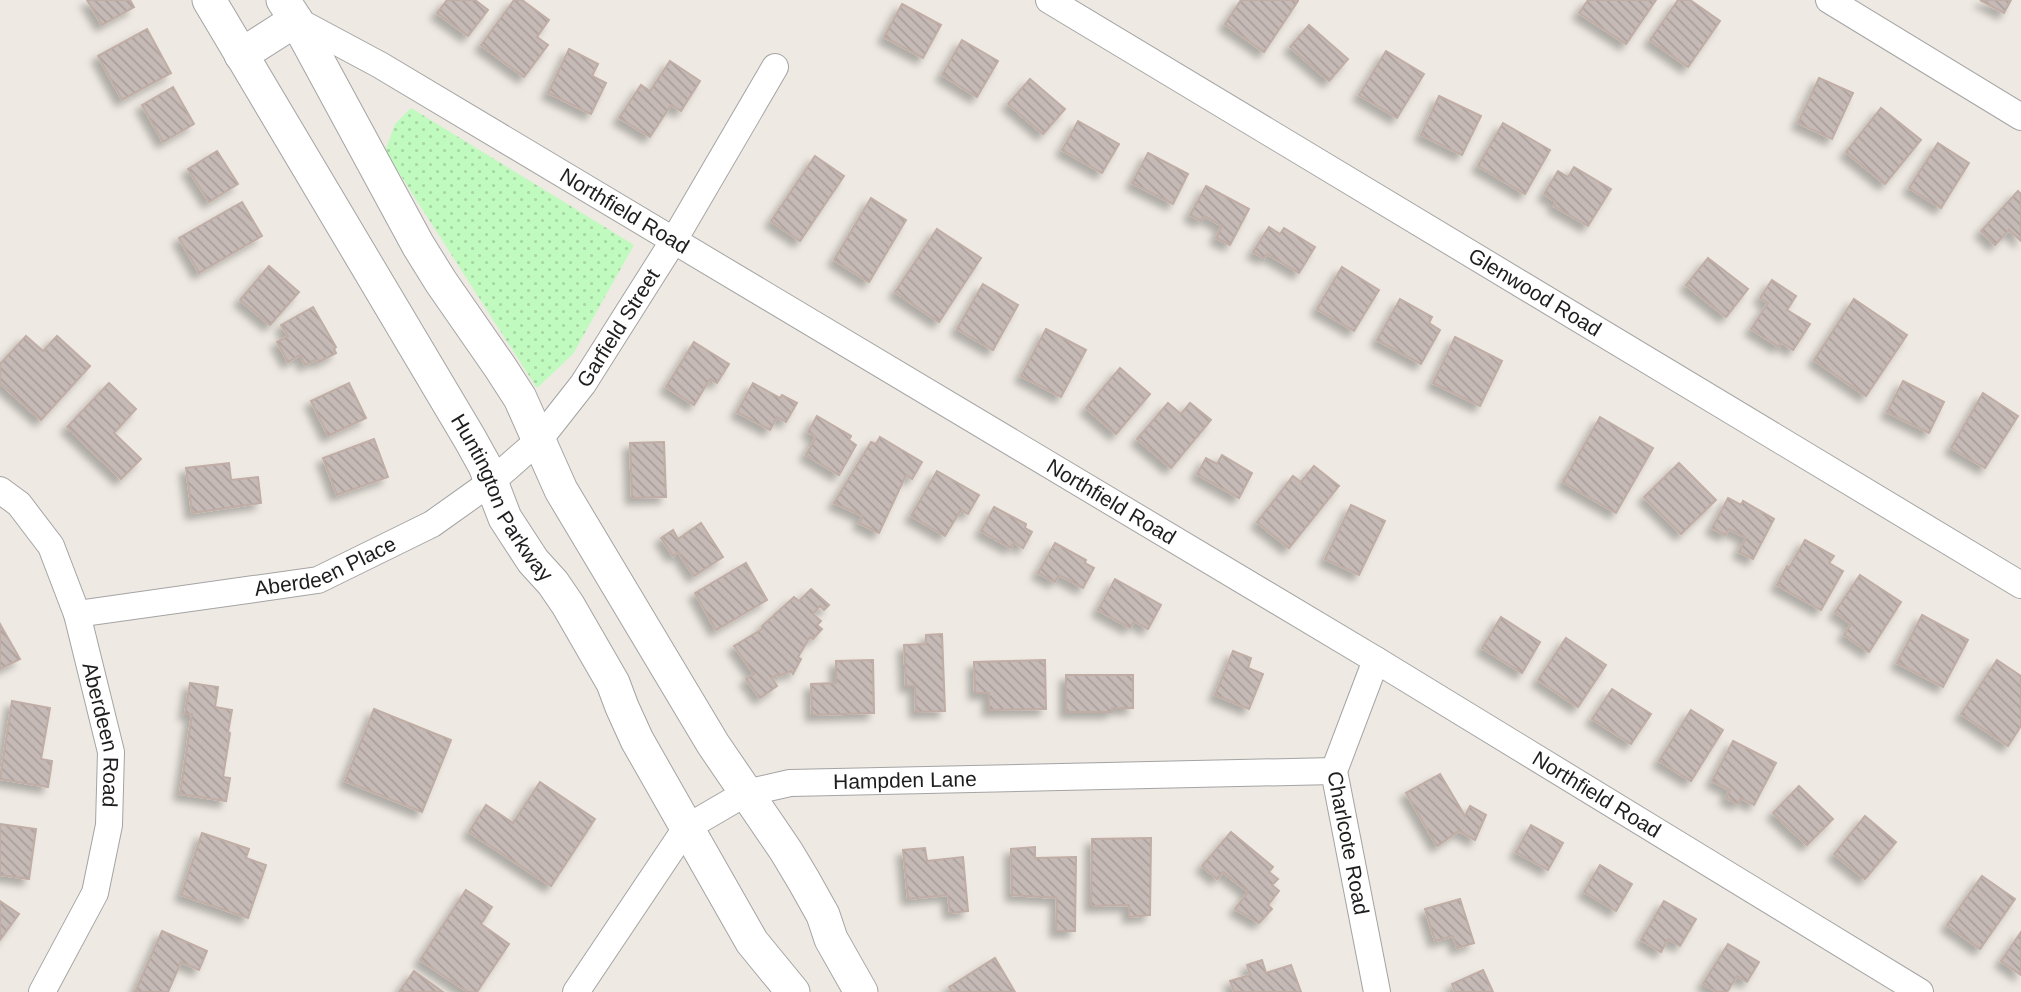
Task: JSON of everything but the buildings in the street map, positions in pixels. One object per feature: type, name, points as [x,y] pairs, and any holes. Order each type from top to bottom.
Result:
[{"type":"street","name":"Huntington Parkway","points":[[209,0],[463,427],[485,466],[505,518],[518,540],[568,605],[613,683],[637,740],[752,942],[793,992]]},
{"type":"street","name":"Glenwood Road","points":[[1049,0],[2021,584]]},
{"type":"street","points":[[1829,0],[2021,117]]},
{"type":"street","points":[[241,55],[289,10],[418,245],[520,398],[561,490],[713,744],[786,850],[823,915],[831,939],[860,992]]},
{"type":"street","name":"Northfield Road","points":[[289,10],[1376,660],[1919,991]]},
{"type":"street","name":"Garfield Street","points":[[539,440],[583,384],[674,240],[775,68]]},
{"type":"street","name":"Aberdeen Place","points":[[77,614],[318,580],[432,524],[491,481],[539,440]]},
{"type":"street","name":"Aberdeen Road","points":[[0,490],[19,504],[51,546],[77,614],[111,752],[109,825],[95,893],[42,992]]},
{"type":"street","name":"Charlcote Road","points":[[1376,660],[1334,771],[1377,992]]},
{"type":"street","name":"Hampden Lane","points":[[576,992],[686,828],[746,793],[790,783],[1334,771]]},
{"type":"green space","points":[[411,108],[634,245],[573,354],[537,388],[385,151],[395,124]]}]
